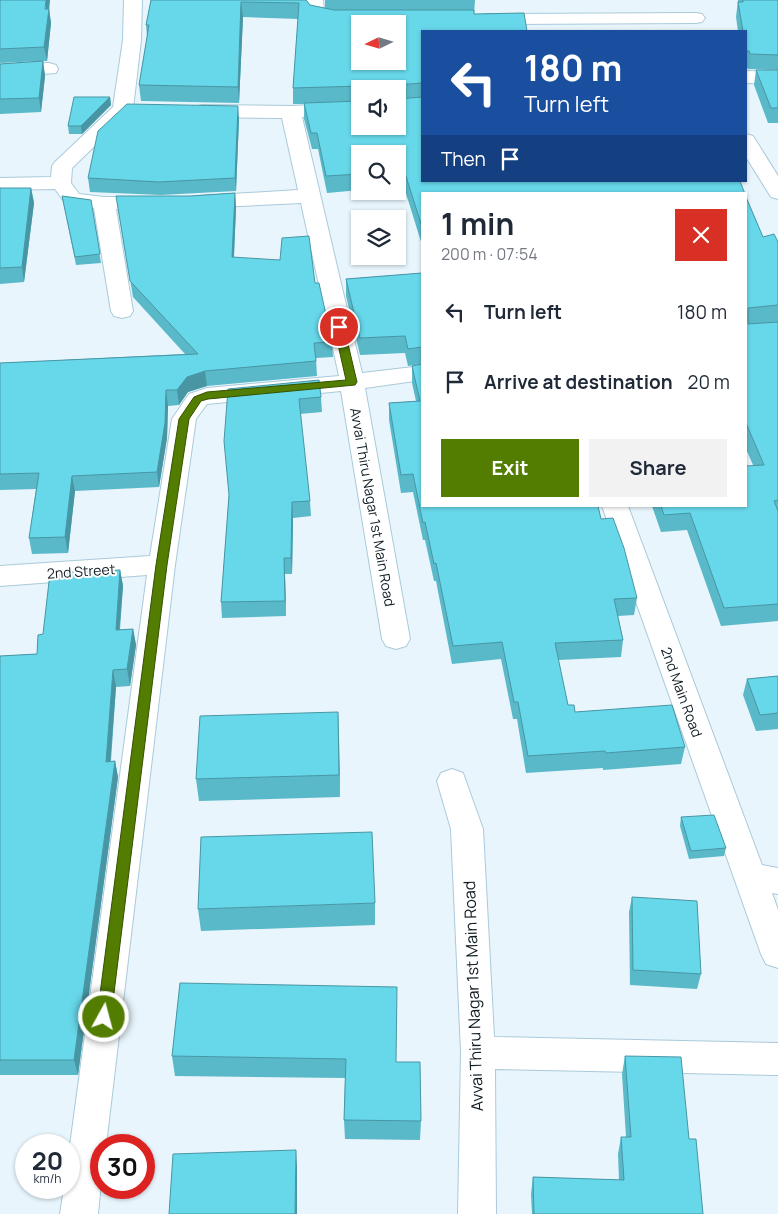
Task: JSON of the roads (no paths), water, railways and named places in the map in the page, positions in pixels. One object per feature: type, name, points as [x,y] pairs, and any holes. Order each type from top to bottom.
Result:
[{"type":"street","points":[[133,0],[133,109],[62,166],[61,183],[72,199],[104,203],[222,201],[310,196]]},
{"type":"street","points":[[314,0],[314,11],[317,15],[334,19],[351,19]]},
{"type":"street","points":[[492,19],[494,0]]},
{"type":"street","points":[[472,19],[696,16]]},
{"type":"street","points":[[0,71],[49,68]]},
{"type":"street","points":[[747,77],[778,78]]},
{"type":"street","points":[[182,110],[291,112],[351,109]]},
{"type":"street","name":"Avvai Thiru Nagar 1st Main Road","points":[[291,112],[352,382],[396,639]]},
{"type":"street","points":[[747,142],[778,194]]},
{"type":"street","points":[[0,184],[61,183]]},
{"type":"street","points":[[104,203],[122,311]]},
{"type":"street","points":[[79,1214],[162,565],[184,419],[198,399],[207,396],[352,382],[421,372]]},
{"type":"street","name":"2nd Main Road","points":[[614,507],[764,879],[778,954]]},
{"type":"street","name":"2nd Street","points":[[0,576],[162,565]]},
{"type":"street","name":"Avvai Thiru Nagar 1st Main Road","points":[[452,781],[468,829],[478,1052],[477,1214]]},
{"type":"street","points":[[478,1052],[778,1059]]}]
